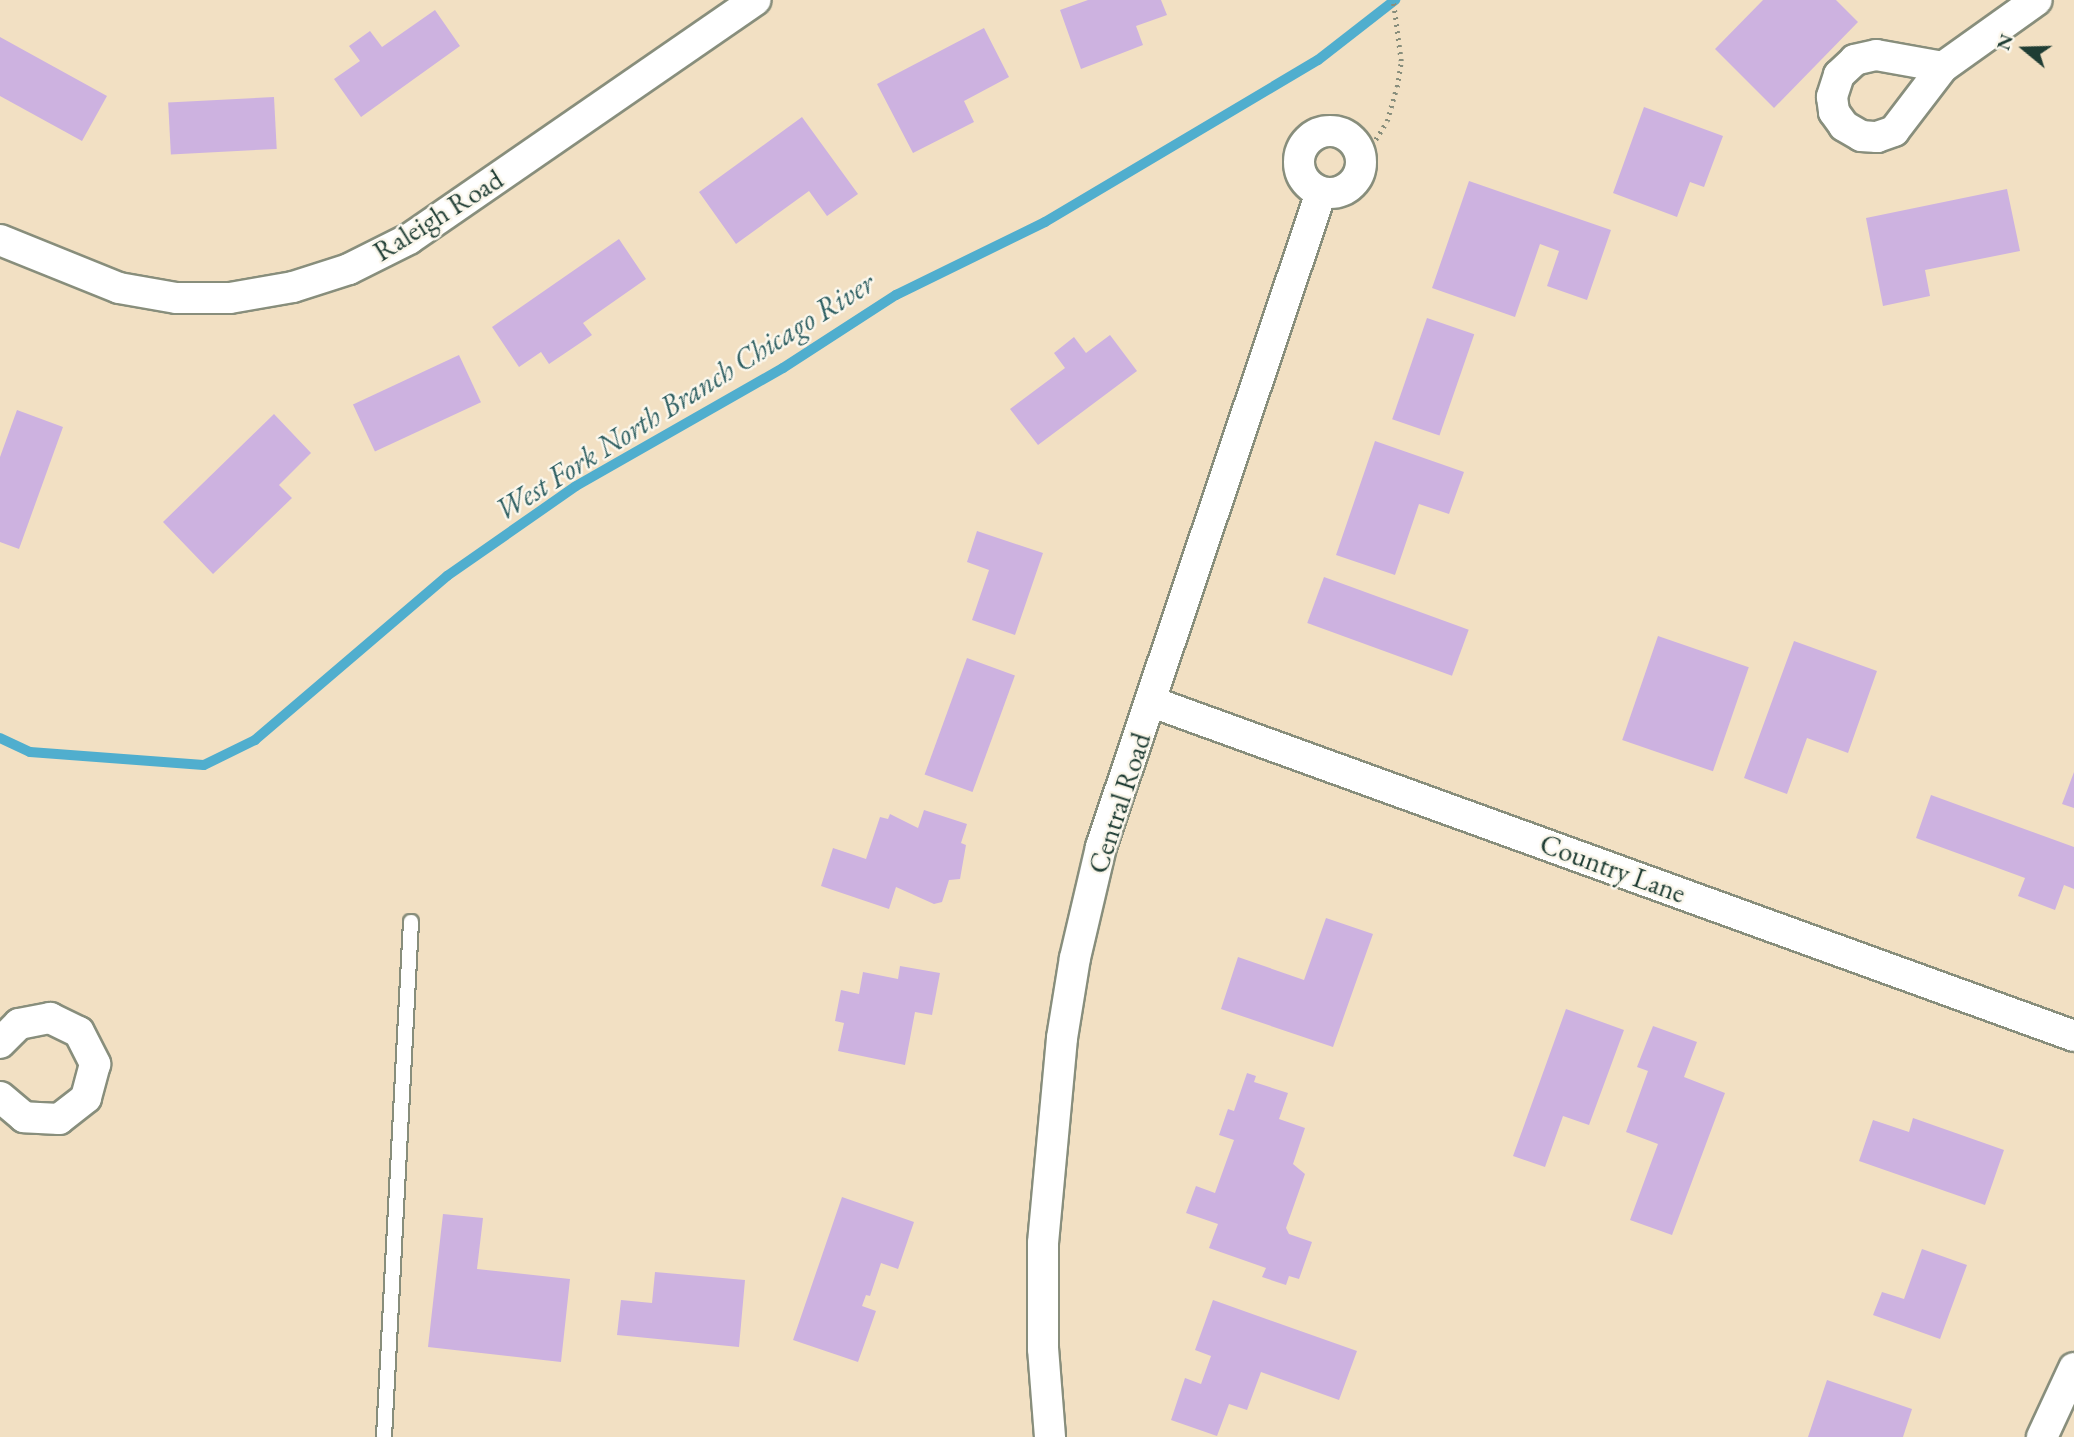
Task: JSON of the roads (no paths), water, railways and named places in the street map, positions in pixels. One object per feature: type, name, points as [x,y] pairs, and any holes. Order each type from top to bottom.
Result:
[{"type":"street","name":"Raleigh Road","points":[[0,240],[119,288],[176,298],[230,298],[293,287],[349,269],[409,239],[756,0]]},
{"type":"street","points":[[1943,67],[2037,0]]},
{"type":"street","points":[[1326,131],[1337,132],[1354,143],[1361,163],[1348,188],[1321,192],[1304,180],[1300,170],[1301,149],[1307,141],[1326,131]]},
{"type":"street","name":"Central Road","points":[[1050,1437],[1043,1349],[1043,1243],[1062,1038],[1101,847],[1152,702],[1321,192]]},
{"type":"street","name":"Country Lane","points":[[1152,702],[2074,1036]]},
{"type":"street","points":[[0,1043],[19,1024],[50,1018],[79,1032],[95,1064],[86,1098],[59,1119],[41,1121],[3,1108]]},
{"type":"street","points":[[2042,1437],[2074,1368]]},
{"type":"lane","points":[[384,1437],[411,922]]},
{"type":"waterway","name":"West Fork North Branch Chicago River","points":[[0,738],[30,752],[204,765],[255,740],[447,576],[576,486],[783,368],[896,295],[1045,222],[1318,60],[1395,0]]}]
